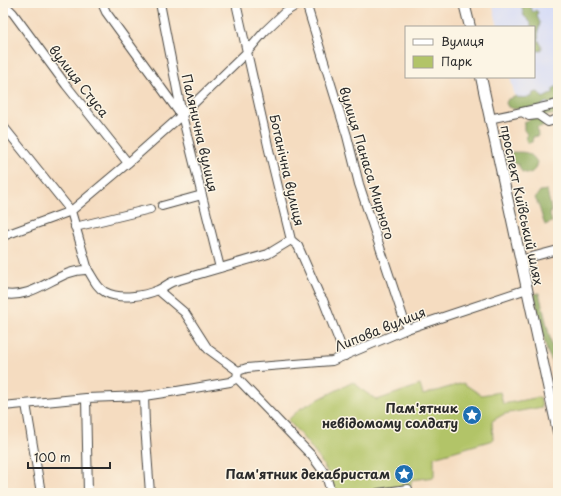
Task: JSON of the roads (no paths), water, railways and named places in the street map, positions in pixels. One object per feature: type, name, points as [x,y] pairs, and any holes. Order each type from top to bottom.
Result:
[{"type":"main road","points":[[464,3],[470,26]]},
{"type":"main road","name":"проспект Київський шлях","points":[[481,78],[520,260],[554,399],[558,432]]},
{"type":"street","points":[[102,3],[106,12],[182,115]]},
{"type":"street","name":"Палянична вулиця","points":[[160,3],[182,115],[220,268]]},
{"type":"street","name":"Ботанічна вулиця","points":[[236,3],[291,240],[298,246],[323,300],[345,356]]},
{"type":"street","points":[[3,236],[71,211],[182,115],[247,52],[265,31],[285,12],[300,3]]},
{"type":"street","name":"вулиця Панаса Мирного","points":[[306,3],[347,136],[359,184],[407,329]]},
{"type":"street","name":"вулиця Стуса","points":[[3,7],[9,9],[13,13],[66,85],[128,163]]},
{"type":"street","points":[[489,118],[558,104]]},
{"type":"street","points":[[522,112],[529,116],[538,115],[548,122],[558,119]]},
{"type":"street","points":[[3,126],[71,211],[88,270],[97,285],[105,292],[126,296],[138,295],[158,290],[172,282],[268,254],[291,240]]},
{"type":"street","points":[[162,206],[202,195]]},
{"type":"street","points":[[75,228],[150,209]]},
{"type":"street","points":[[520,260],[558,250]]},
{"type":"street","points":[[3,294],[20,295],[36,290],[75,271],[88,270]]},
{"type":"street","name":"Липова вулиця","points":[[3,406],[86,398],[144,396],[230,382],[247,368],[332,361],[407,329],[527,289]]},
{"type":"street","points":[[158,290],[185,314],[208,349],[238,374],[302,445],[326,475],[331,493]]},
{"type":"street","points":[[144,396],[144,425],[150,493]]},
{"type":"street","points":[[86,398],[88,493]]},
{"type":"street","points":[[26,404],[41,493]]},
{"type":"street","points":[[378,493],[408,489]]},
{"type":"place","name":"Пам'ятник невідомому солдату","points":[[472,415]]},
{"type":"place","name":"Пам'ятник декабристам","points":[[404,474]]}]
